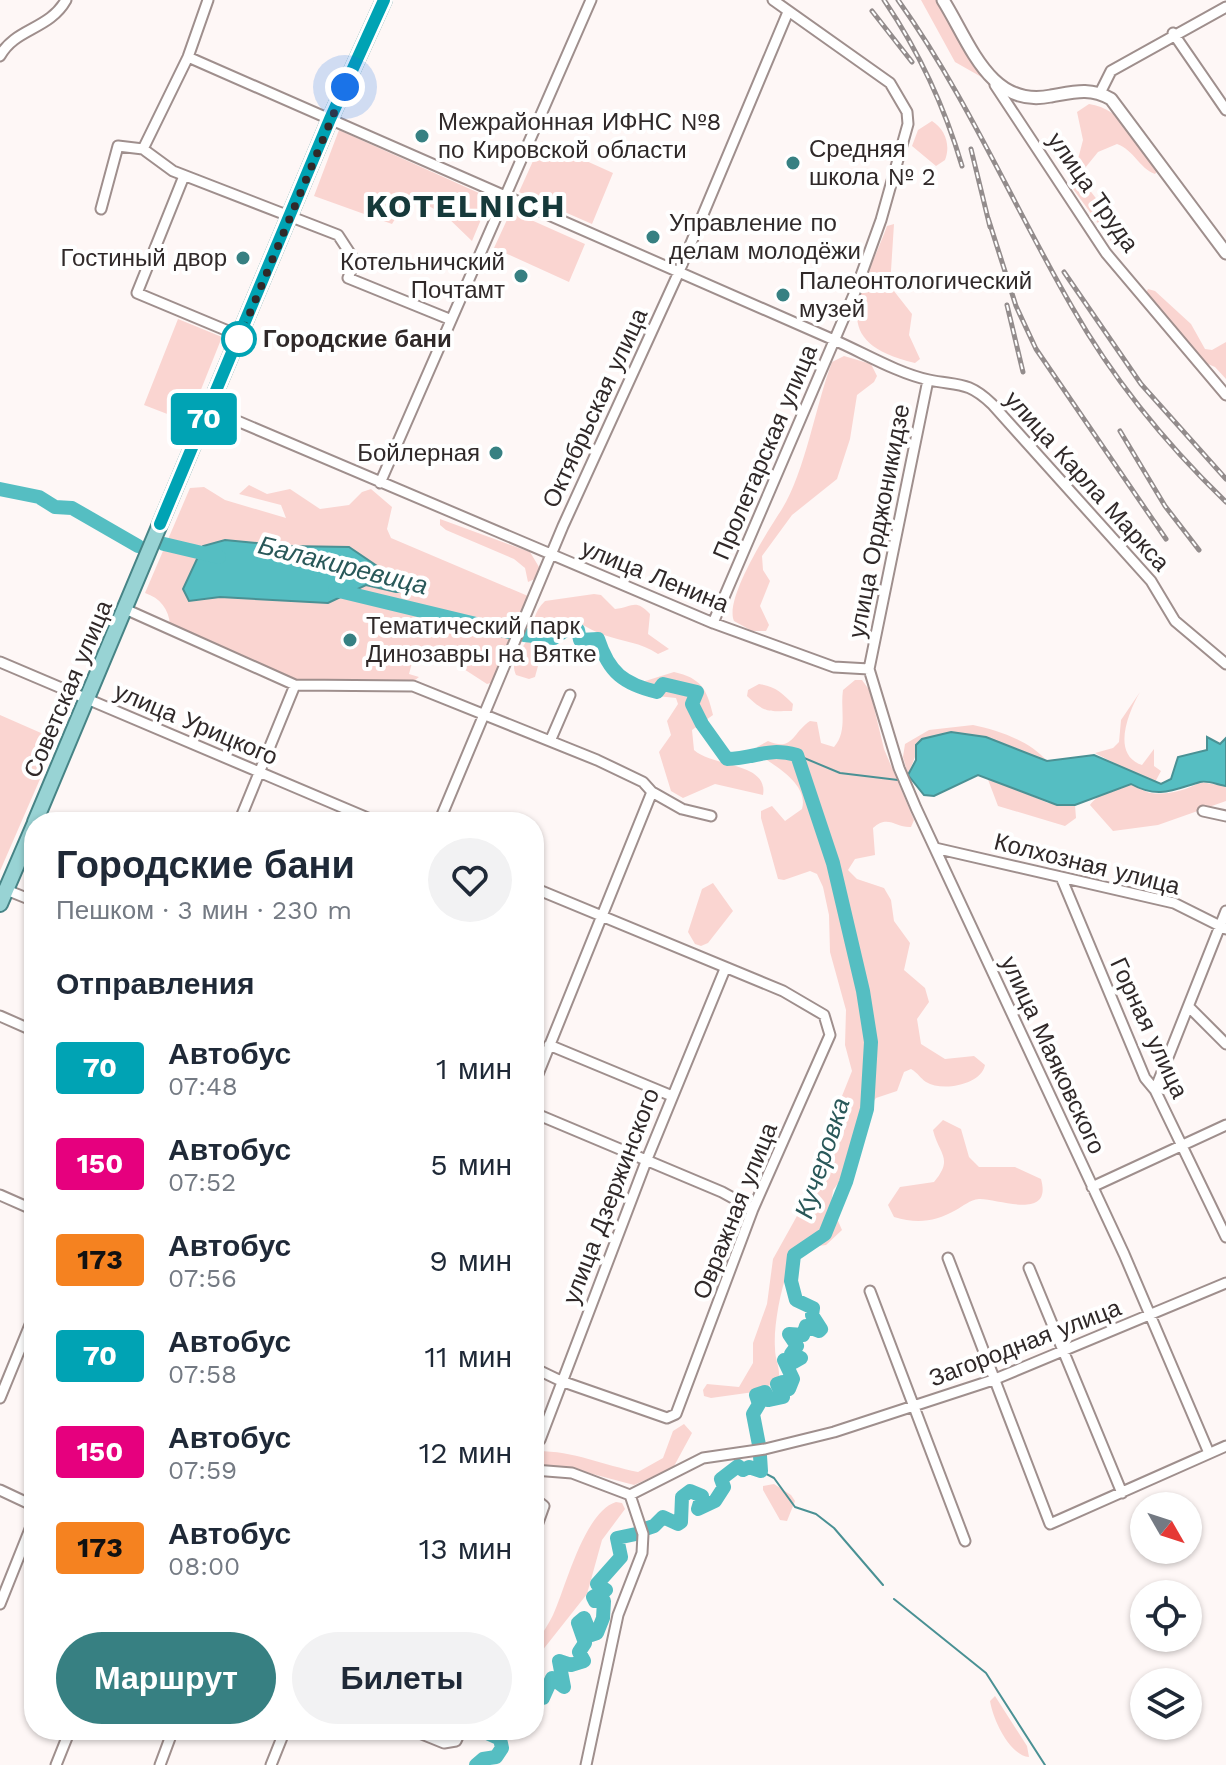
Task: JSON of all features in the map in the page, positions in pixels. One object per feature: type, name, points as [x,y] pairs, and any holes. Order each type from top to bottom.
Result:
[{"type":"main road","points":[[209,409],[330,119],[384,0]]},
{"type":"main road","name":"Советская улица","points":[[40,812],[209,409]]},
{"type":"main road","name":"Советская улица","points":[[0,904],[3,889],[24,846]]},
{"type":"street","points":[[0,56],[10,41],[51,21],[66,0]]},
{"type":"street","points":[[143,149],[188,57],[208,0]]},
{"type":"street","points":[[380,483],[449,319],[591,0]]},
{"type":"street","points":[[773,0],[788,12]]},
{"type":"street","name":"улица Труда","points":[[943,0],[1106,253],[1226,395]]},
{"type":"street","points":[[1100,93],[1111,71],[1173,33],[1226,7]]},
{"type":"street","name":"Пролетарская улица","points":[[713,623],[834,340],[881,220],[907,130],[907,112],[890,83],[788,12]]},
{"type":"street","name":"Октябрьская улица","points":[[443,812],[550,555],[678,274],[788,12]]},
{"type":"street","points":[[1173,33],[1226,110]]},
{"type":"street","name":"улица Карла Маркса","points":[[188,57],[678,274],[928,380],[958,382],[992,404],[1151,581],[1175,621],[1226,664]]},
{"type":"street","points":[[995,85],[1019,97],[1047,97],[1085,90],[1100,93],[1120,108],[1226,253]]},
{"type":"street","points":[[101,209],[118,146],[143,149],[184,176],[338,235],[355,261],[348,278],[449,319]]},
{"type":"street","points":[[184,176],[137,293],[240,336]]},
{"type":"street","name":"улица Орджоникидзе","points":[[869,669],[928,380]]},
{"type":"street","name":"улица Ленина","points":[[209,409],[713,623],[834,667],[869,669]]},
{"type":"street","points":[[125,609],[295,685],[401,684],[484,712],[643,782],[652,792],[682,809],[711,816]]},
{"type":"street","name":"улица Урицкого","points":[[0,662],[353,812]]},
{"type":"street","name":"улица Маяковского","points":[[869,669],[899,768],[1151,1315],[1209,1453]]},
{"type":"street","points":[[243,812],[295,685]]},
{"type":"street","points":[[551,739],[570,695]]},
{"type":"street","points":[[544,1058],[652,792]]},
{"type":"street","points":[[1203,811],[1226,816]]},
{"type":"street","name":"Колхозная улица","points":[[935,848],[1174,903],[1223,927]]},
{"type":"street","name":"Горная улица","points":[[1061,877],[1145,1078],[1155,1090],[1226,1237]]},
{"type":"street","points":[[3,889],[24,897]]},
{"type":"street","points":[[544,892],[725,969]]},
{"type":"street","points":[[1155,1090],[1223,927],[1226,911]]},
{"type":"street","name":"Овражная улица","points":[[561,1381],[667,1418],[676,1414],[753,1209],[830,1035],[824,1015],[783,991],[725,969]]},
{"type":"street","name":"улица Дзержинского","points":[[544,1429],[647,1159],[725,969]]},
{"type":"street","points":[[1189,1007],[1226,1044]]},
{"type":"street","points":[[0,1016],[24,1027]]},
{"type":"street","points":[[549,1045],[672,1096]]},
{"type":"street","points":[[544,1117],[647,1159],[753,1209]]},
{"type":"street","points":[[1092,1187],[1226,1125]]},
{"type":"street","points":[[0,1195],[24,1206]]},
{"type":"street","points":[[948,1258],[1050,1524],[1226,1446]]},
{"type":"street","points":[[1029,1268],[1122,1493]]},
{"type":"street","name":"Загородная улица","points":[[630,1495],[703,1458],[765,1449],[834,1432],[993,1380],[1226,1283]]},
{"type":"street","points":[[870,1291],[965,1541]]},
{"type":"street","points":[[0,1398],[24,1339]]},
{"type":"street","points":[[544,1373],[561,1381]]},
{"type":"street","points":[[544,1471],[572,1473],[630,1495],[643,1534],[642,1553],[618,1615],[586,1765]]},
{"type":"street","points":[[0,1490],[24,1501]]},
{"type":"street","points":[[0,1604],[24,1544]]},
{"type":"street","points":[[56,1765],[66,1740]]},
{"type":"street","points":[[160,1765],[169,1740]]},
{"type":"street","points":[[271,1765],[281,1740]]},
{"type":"street","points":[[437,1740],[444,1743],[456,1740]]},
{"type":"shaded area","points":[[921,0],[937,0],[987,76],[985,79],[955,62]]},
{"type":"shaded area","points":[[1089,104],[1111,112],[1121,120],[1159,169],[1155,174],[1149,171],[1128,150],[1117,144],[1098,152],[1085,168],[1088,188],[1123,233],[1124,240],[1120,245],[1113,244],[1071,186],[1083,140],[1077,112]]},
{"type":"shaded area","points":[[932,121],[940,128],[947,143],[945,160],[936,166],[912,146],[918,130]]},
{"type":"shaded area","points":[[339,130],[490,198],[472,241],[445,215],[409,195],[392,224],[314,196]]},
{"type":"shaded area","points":[[542,141],[613,173],[592,224],[519,192]]},
{"type":"shaded area","points":[[511,211],[585,244],[569,282],[494,248]]},
{"type":"shaded area","points":[[894,224],[890,286],[912,314],[909,335],[920,359],[915,363],[886,353],[868,341],[859,327],[857,310],[861,292],[887,226]]},
{"type":"shaded area","points":[[1148,289],[1155,291],[1191,324],[1205,349],[1212,350],[1226,342],[1226,379],[1215,367],[1203,362],[1145,295]]},
{"type":"shaded area","points":[[178,319],[222,337],[188,422],[144,405]]},
{"type":"shaded area","points":[[844,356],[871,364],[877,376],[857,395],[850,439],[837,479],[792,515],[762,556],[763,570],[770,581],[760,606],[769,625],[766,631],[752,631],[734,621],[735,597],[749,564],[790,494],[832,362]]},
{"type":"shaded area","points":[[249,485],[267,494],[290,489],[320,509],[349,505],[362,492],[371,489],[392,507],[387,529],[391,538],[528,596],[494,682],[487,684],[453,662],[425,652],[413,659],[409,674],[419,677],[410,684],[289,679],[170,625],[163,605],[145,593],[190,488],[204,487],[225,500],[286,518],[281,505],[239,494]]},
{"type":"shaded area","points":[[440,519],[530,552],[539,567],[537,578],[528,582],[525,568],[514,559],[446,530],[440,525]]},
{"type":"shaded area","points":[[601,595],[615,609],[641,606],[650,614],[648,634],[669,649],[658,654],[570,621],[553,628],[535,677],[529,679],[516,675],[515,660],[545,601]]},
{"type":"shaded area","points":[[674,672],[697,681],[711,706],[713,715],[692,730],[694,750],[757,776],[763,795],[715,784],[683,798],[671,791],[659,752],[671,735],[667,721],[678,704],[676,698],[647,695],[641,689],[642,682]]},
{"type":"shaded area","points":[[855,680],[862,680],[870,691],[884,749],[914,820],[911,827],[888,822],[878,824],[873,828],[875,855],[855,859],[848,870],[857,879],[884,888],[891,900],[894,921],[910,943],[904,970],[925,988],[929,1002],[917,1019],[921,1044],[945,1059],[974,1056],[985,1065],[976,1078],[951,1086],[933,1085],[911,1069],[904,1072],[897,1091],[876,1098],[868,1109],[858,1158],[833,1190],[831,1205],[842,1230],[826,1245],[797,1249],[788,1270],[780,1297],[775,1337],[779,1379],[761,1391],[711,1398],[704,1396],[703,1390],[707,1384],[739,1387],[753,1363],[753,1343],[767,1304],[773,1259],[817,1180],[828,1131],[852,1071],[845,1045],[846,1010],[830,952],[829,915],[823,887],[817,874],[810,871],[784,880],[778,879],[761,818],[761,811],[772,806],[785,821],[802,809],[803,800],[796,784],[758,754],[757,747],[768,741],[788,743],[810,721],[817,722],[821,743],[834,747],[841,734],[843,690]]},
{"type":"shaded area","points":[[759,684],[782,693],[793,704],[792,711],[768,710],[753,702],[747,696],[748,690]]},
{"type":"shaded area","points":[[1140,692],[1127,722],[1125,743],[1133,760],[1142,765],[1154,749],[1154,766],[1161,771],[1154,784],[1095,753],[1113,748],[1119,742],[1121,720]]},
{"type":"shaded area","points":[[0,715],[57,740],[0,871]]},
{"type":"shaded area","points":[[973,725],[1013,737],[1047,761],[986,739],[942,736],[922,739],[908,775],[903,757],[905,744],[929,730]]},
{"type":"shaded area","points":[[987,777],[1048,803],[1075,805],[1076,818],[1065,826],[998,806]]},
{"type":"shaded area","points":[[1200,782],[1226,786],[1226,801],[1158,825],[1113,831],[1090,805],[1104,793],[1123,785],[1164,793]]},
{"type":"shaded area","points":[[713,883],[733,911],[708,943],[701,946],[695,944],[688,932],[702,889]]},
{"type":"shaded area","points":[[943,1120],[961,1129],[969,1157],[979,1167],[1015,1167],[1041,1179],[1043,1192],[1039,1200],[1021,1205],[979,1199],[933,1219],[910,1221],[894,1217],[888,1205],[900,1187],[934,1182],[940,1174],[944,1162],[933,1130]]},
{"type":"shaded area","points":[[684,1424],[692,1433],[673,1468],[634,1485],[585,1472],[544,1467],[544,1451],[548,1451],[638,1472],[663,1458],[673,1431]]},
{"type":"shaded area","points":[[774,1484],[795,1501],[787,1521],[780,1520],[763,1490],[763,1486]]},
{"type":"shaded area","points":[[616,1502],[622,1503],[625,1509],[602,1540],[587,1594],[544,1648],[544,1631],[577,1552],[594,1520]]},
{"type":"shaded area","points":[[995,1696],[1027,1746],[1029,1757],[1015,1750],[1003,1735],[990,1701]]},
{"type":"water","points":[[225,540],[288,546],[349,547],[386,572],[412,578],[422,587],[413,592],[396,592],[366,585],[328,603],[220,597],[189,601],[183,589],[203,546]]},
{"type":"water","points":[[951,732],[986,737],[1047,761],[1094,755],[1161,784],[1171,779],[1178,757],[1207,750],[1207,737],[1220,744],[1226,738],[1226,786],[1203,782],[1158,792],[1131,784],[1075,805],[1057,805],[978,775],[934,796],[924,795],[908,775],[916,760],[916,745],[922,739]]},
{"type":"waterway","name":"Балакиревица","points":[[0,489],[39,497],[55,507],[72,508],[138,546]]},
{"type":"waterway","name":"Балакиревица","points":[[164,544],[219,557]]},
{"type":"waterway","name":"Балакиревица","points":[[335,590],[509,632]]},
{"type":"waterway","name":"Кучеровка","points":[[524,635],[554,638],[573,625],[578,630],[580,640],[598,639],[613,669],[627,681],[657,692],[663,684],[697,692],[692,704],[727,759],[769,752],[797,755],[833,863],[863,991],[871,1042],[867,1109],[846,1182],[825,1234],[794,1255],[791,1281],[796,1300],[813,1308],[812,1315],[821,1329],[806,1326],[803,1335],[789,1334],[797,1346],[791,1354],[801,1358],[794,1362],[784,1360],[793,1379],[789,1389],[783,1382],[777,1384],[783,1397],[769,1400],[765,1392],[756,1395],[759,1404],[753,1414],[759,1445]]},
{"type":"waterway","points":[[797,755],[840,773],[898,780]]},
{"type":"waterway","name":"Кучеровка","points":[[645,1529],[654,1526],[663,1517],[678,1524],[681,1522],[682,1497],[690,1491],[702,1496],[698,1509],[715,1501],[724,1487],[721,1479],[738,1466],[743,1470],[749,1467],[761,1471],[760,1456]]},
{"type":"waterway","points":[[761,1471],[774,1478],[795,1507],[816,1514],[834,1528],[883,1585]]},
{"type":"waterway","name":"Кучеровка","points":[[544,1696],[552,1678],[564,1687],[559,1661],[571,1665],[584,1661],[579,1652],[585,1643],[578,1623],[584,1618],[591,1635],[597,1633],[603,1618],[604,1601],[595,1601],[593,1597],[606,1590],[597,1584],[621,1557],[617,1538],[636,1534]]},
{"type":"waterway","points":[[894,1599],[986,1673],[1045,1765]]},
{"type":"waterway","name":"Кучеровка","points":[[476,1765],[483,1759],[496,1757],[502,1748],[500,1740]]},
{"type":"railway","points":[[884,0],[929,80],[962,166]]},
{"type":"railway","points":[[898,0],[946,74],[1088,334],[1162,434],[1226,502]]},
{"type":"railway","points":[[872,11],[912,62]]},
{"type":"railway","points":[[971,149],[990,227]]},
{"type":"railway","points":[[988,218],[1016,306],[1036,349],[1166,539]]},
{"type":"railway","points":[[1064,272],[1141,384],[1226,479]]},
{"type":"railway","points":[[1007,305],[1023,372]]},
{"type":"railway","points":[[1120,431],[1165,506],[1199,550]]},
{"type":"bus line","name":"70","points":[[160,524],[330,119],[384,0]]},
{"type":"place","name":"Межрайонная ИФНС №8 по Кировской области","points":[[422,136]]},
{"type":"place","name":"Средняя школа № 2","points":[[793,163]]},
{"type":"place","name":"Управление по делам молодёжи","points":[[653,237]]},
{"type":"place","name":"Гостиный двор","points":[[243,258]]},
{"type":"place","name":"Котельничский Почтамт","points":[[521,276]]},
{"type":"place","name":"Палеонтологический музей","points":[[783,295]]},
{"type":"place","name":"Городские бани","points":[[239,339]]},
{"type":"place","name":"Бойлерная","points":[[496,453]]},
{"type":"place","name":"Тематический парк Динозавры на Вятке","points":[[350,640]]},
{"type":"district","name":"KOTELNICH","points":[[466,206]]},
{"type":"route","points":[[239,339],[345,87]]}]
